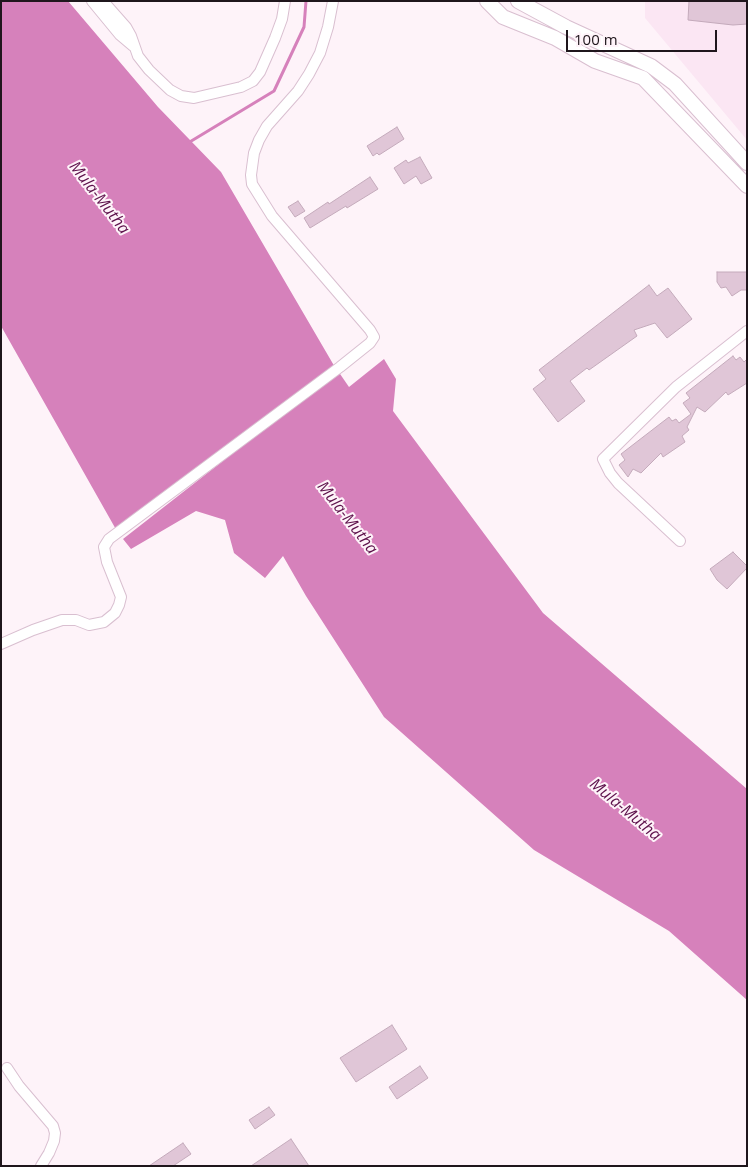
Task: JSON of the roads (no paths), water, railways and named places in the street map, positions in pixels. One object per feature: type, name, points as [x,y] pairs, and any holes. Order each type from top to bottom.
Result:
[{"type":"main road","points":[[487,1],[503,17],[555,38],[595,61],[643,78],[747,186]]},
{"type":"main road","points":[[518,1],[566,27],[651,66],[676,84],[747,164]]},
{"type":"street","points":[[92,1],[120,35],[134,47]]},
{"type":"street","points":[[103,1],[126,27],[138,56],[149,70],[170,90],[181,96],[194,98],[241,87],[252,81],[260,72],[280,25],[285,1]]},
{"type":"street","points":[[1,644],[62,620],[76,620],[88,625],[104,622],[115,613],[120,605],[121,597],[107,562],[104,547],[109,539],[340,367],[370,343],[374,337],[272,216],[252,184],[251,175],[254,153],[259,140],[267,126],[298,91],[309,74],[320,53],[333,1]]},
{"type":"street","points":[[680,541],[618,483],[610,473],[603,458],[676,387],[747,331]]},
{"type":"street","points":[[8,1068],[19,1086],[53,1126],[55,1133],[54,1141],[41,1166]]},
{"type":"water","name":"Mula-Mutha","points":[[1,1],[68,1],[158,107],[221,172],[336,369],[118,533],[1,326]]},
{"type":"water","name":"Mula-Mutha","points":[[384,359],[396,379],[393,411],[543,613],[747,789],[747,1000],[669,931],[534,850],[384,717],[306,596],[283,556],[265,578],[234,553],[225,520],[196,511],[131,549],[123,539],[338,371],[349,387]]},
{"type":"waterway","points":[[188,143],[274,91],[304,27],[306,1]]}]
